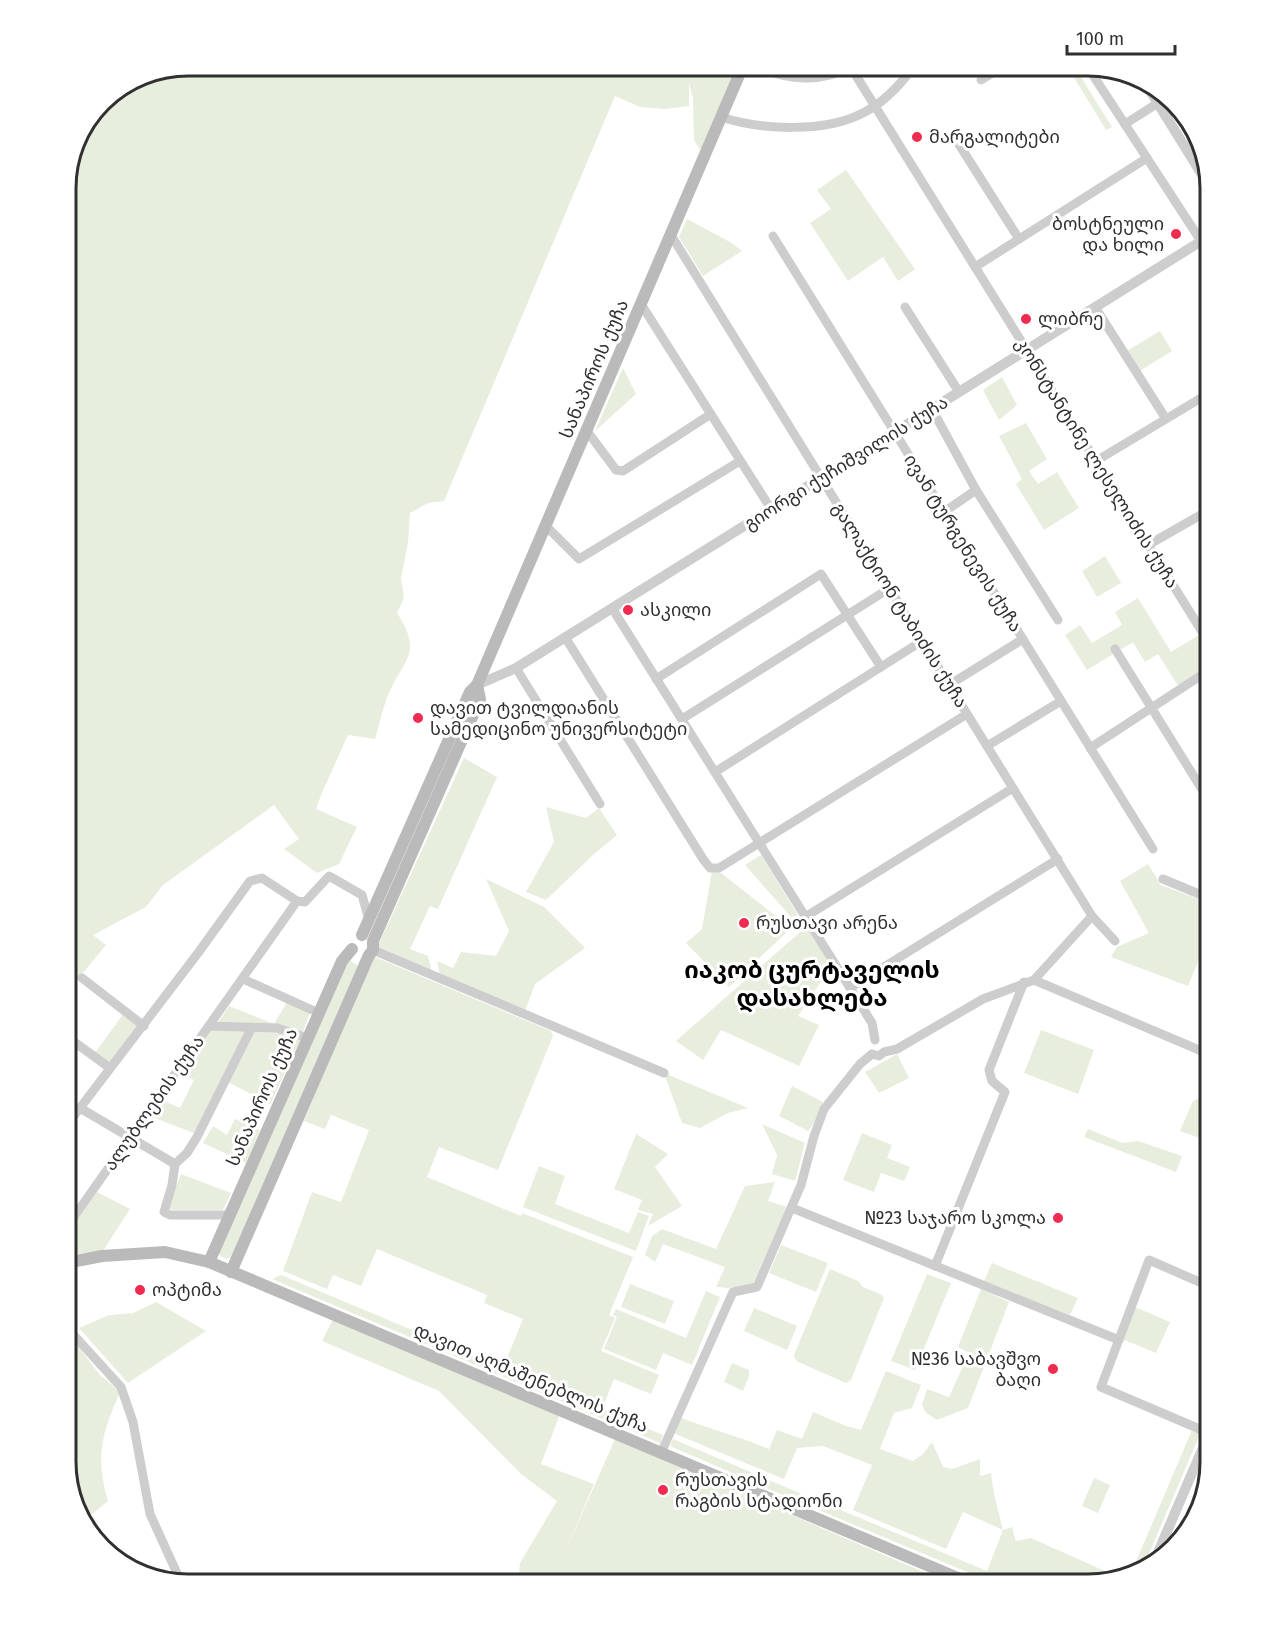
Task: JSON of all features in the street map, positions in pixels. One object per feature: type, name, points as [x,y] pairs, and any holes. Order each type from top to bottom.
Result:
[{"type":"main road","name":"სანაპიროს ქუჩა","points":[[369,945],[369,920],[470,692],[477,685],[738,77]]},
{"type":"main road","name":"სანაპიროს ქუჩა","points":[[231,1272],[369,945],[480,699],[477,685]]},
{"type":"main road","name":"სანაპიროს ქუჩა","points":[[209,1262],[342,961],[352,949],[354,939],[369,945]]},
{"type":"main road","points":[[352,949],[361,957],[369,945]]},
{"type":"main road","points":[[241,1249],[243,1262],[249,1274],[259,1283]]},
{"type":"main road","name":"დავით აღმაშენებლის ქუჩა","points":[[76,1261],[102,1256],[165,1252],[209,1262],[948,1574]]},
{"type":"street","points":[[792,77],[811,79],[824,77]]},
{"type":"street","name":"კონსტანტინე ლესელიძის ქუჩა","points":[[857,77],[1201,630]]},
{"type":"street","points":[[721,117],[747,124],[806,126],[848,119],[874,106],[906,77]]},
{"type":"street","points":[[981,80],[986,77]]},
{"type":"street","points":[[1094,77],[1147,158],[1201,231]]},
{"type":"street","points":[[1125,124],[1158,103],[1198,169]]},
{"type":"street","points":[[953,135],[1019,239]]},
{"type":"street","points":[[975,267],[1147,158]]},
{"type":"street","name":"გალაქტიონ ტაბიძის ქუჩა","points":[[671,235],[1092,916],[1115,941]]},
{"type":"street","name":"ივან ტურგენევის ქუჩა","points":[[773,236],[1153,849]]},
{"type":"street","name":"გიორგი ქუჩიშვილის ქუჩა","points":[[477,685],[516,668],[1201,241]]},
{"type":"street","points":[[641,304],[771,509]]},
{"type":"street","points":[[905,307],[959,392]]},
{"type":"street","points":[[1095,308],[1166,419]]},
{"type":"street","points":[[1096,461],[1201,398]]},
{"type":"street","points":[[932,409],[976,490],[1058,620]]},
{"type":"street","points":[[587,431],[616,470],[622,471],[711,414]]},
{"type":"street","points":[[546,526],[579,559],[740,461]]},
{"type":"street","points":[[944,512],[976,490]]},
{"type":"street","points":[[1148,545],[1201,515]]},
{"type":"street","points":[[656,679],[821,574],[881,667]]},
{"type":"street","points":[[682,719],[890,588]]},
{"type":"street","points":[[612,608],[872,1023],[875,1040]]},
{"type":"street","points":[[566,637],[710,868],[719,868],[967,714]]},
{"type":"street","points":[[949,685],[1023,639]]},
{"type":"street","points":[[715,772],[922,641]]},
{"type":"street","points":[[1114,649],[1201,788]]},
{"type":"street","points":[[516,668],[600,804]]},
{"type":"street","points":[[1090,748],[1201,676]]},
{"type":"street","points":[[987,746],[1061,700]]},
{"type":"street","points":[[805,916],[1013,788]]},
{"type":"street","points":[[850,988],[1058,859]]},
{"type":"street","name":"ალუბლების ქუჩა","points":[[76,1211],[297,901],[305,902],[328,876],[362,895],[369,920]]},
{"type":"street","points":[[76,1113],[144,1026],[250,880],[262,878],[297,901]]},
{"type":"street","points":[[1163,879],[1201,895]]},
{"type":"street","points":[[1034,980],[1092,916]]},
{"type":"street","points":[[369,945],[664,1073]]},
{"type":"street","points":[[82,978],[144,1026]]},
{"type":"street","points":[[243,979],[319,1013]]},
{"type":"street","points":[[885,1052],[885,1044],[881,1040],[875,1040],[869,1045],[872,1054],[879,1056],[983,999],[1034,980],[1201,1051]]},
{"type":"street","points":[[935,1266],[1005,1092],[992,1081],[989,1070],[1024,982]]},
{"type":"street","points":[[209,1026],[277,1028],[308,1038]]},
{"type":"street","points":[[230,1215],[170,1215],[164,1212],[175,1164],[187,1153],[197,1137],[252,1027]]},
{"type":"street","points":[[76,1044],[110,1068]]},
{"type":"street","points":[[661,1453],[733,1292],[757,1287],[801,1185],[824,1109],[860,1064],[872,1054]]},
{"type":"street","points":[[80,1108],[175,1164]]},
{"type":"street","points":[[792,1208],[1119,1340]]},
{"type":"street","points":[[1201,1283],[1149,1260],[1101,1387],[1201,1427]]},
{"type":"street","points":[[76,1337],[122,1387],[133,1422],[150,1514],[177,1573]]},
{"type":"street","points":[[1166,1543],[1201,1454]]},
{"type":"green space","points":[[182,77],[734,77],[703,154],[694,140],[693,98],[689,83],[689,106],[666,109],[640,107],[615,96],[444,501],[428,503],[410,513],[408,543],[401,578],[404,598],[397,613],[409,639],[408,657],[387,698],[375,739],[348,735],[316,809],[357,827],[339,864],[317,873],[284,849],[299,839],[274,805],[163,885],[146,907],[93,935],[106,945],[76,982],[77,174],[85,146],[95,126],[109,109],[126,95],[160,80]]},
{"type":"green space","points":[[1074,77],[1081,77],[1112,127],[1106,130]]},
{"type":"green space","points":[[846,170],[915,269],[898,281],[883,257],[848,281],[810,223],[831,209],[817,190]]},
{"type":"green space","points":[[687,219],[742,251],[703,276],[679,237]]},
{"type":"green space","points":[[1160,331],[1172,351],[1138,372],[1125,352]]},
{"type":"green space","points":[[623,368],[636,394],[595,431]]},
{"type":"green space","points":[[1002,377],[1017,405],[999,420],[983,390]]},
{"type":"green space","points":[[1026,423],[1047,459],[1029,471],[1038,484],[1057,472],[1079,508],[1044,530],[1016,484],[1022,479],[999,436]]},
{"type":"green space","points":[[1105,556],[1121,583],[1097,597],[1082,571]]},
{"type":"green space","points":[[1138,598],[1171,652],[1199,635],[1201,638],[1201,671],[1178,686],[1158,654],[1145,662],[1133,642],[1087,670],[1065,635],[1080,625],[1092,643],[1122,625],[1115,612]]},
{"type":"green space","points":[[464,758],[497,777],[438,909],[430,906],[410,949],[428,956],[432,973],[377,948]]},
{"type":"green space","points":[[546,807],[586,818],[599,808],[617,835],[546,900],[526,892],[554,842]]},
{"type":"green space","points":[[761,855],[798,915],[791,917],[745,865]]},
{"type":"green space","points":[[1148,864],[1161,885],[1201,900],[1201,954],[1188,986],[1111,957],[1117,947],[1149,933],[1120,881]]},
{"type":"green space","name":"რუსთავი არენა","points":[[712,871],[720,872],[791,928],[729,987],[686,943],[702,929]]},
{"type":"green space","points":[[486,879],[544,907],[585,948],[535,984],[525,1011],[440,975],[437,961],[453,968],[461,952],[496,956],[509,931]]},
{"type":"green space","points":[[806,927],[832,965],[798,1016],[819,1025],[799,1066],[721,1030],[703,1060],[676,1041]]},
{"type":"green space","points":[[375,957],[551,1031],[553,1036],[498,1170],[439,1147],[427,1177],[521,1216],[522,1213],[633,1257],[609,1315],[615,1318],[601,1351],[659,1375],[651,1394],[614,1379],[604,1404],[505,1363],[523,1319],[484,1303],[487,1295],[377,1249],[361,1286],[333,1275],[327,1289],[283,1271],[312,1192],[341,1202],[369,1130],[331,1115],[325,1129],[304,1121],[371,958]]},
{"type":"green space","points":[[350,961],[357,965],[357,968],[231,1257],[226,1259],[220,1256],[219,1252],[347,963]]},
{"type":"green space","points":[[287,1002],[310,1013],[302,1034],[218,1023],[229,1006],[274,1024]]},
{"type":"green space","points":[[124,1013],[141,1026],[110,1065],[94,1054]]},
{"type":"green space","points":[[209,1028],[250,1029],[196,1134],[152,1117],[162,1100],[180,1108],[194,1080],[178,1072]]},
{"type":"green space","points":[[252,1030],[274,1031],[301,1039],[270,1104],[226,1081]]},
{"type":"green space","points":[[1041,1030],[1094,1050],[1078,1094],[1024,1073]]},
{"type":"green space","points":[[897,1054],[909,1078],[879,1093],[865,1072]]},
{"type":"green space","points":[[664,1073],[748,1108],[728,1113],[700,1128],[682,1123]]},
{"type":"green space","points":[[792,1086],[823,1102],[808,1131],[779,1116]]},
{"type":"green space","points":[[1201,1100],[1201,1138],[1180,1131],[1193,1101]]},
{"type":"green space","points":[[235,1119],[260,1130],[246,1163],[203,1143],[213,1126],[227,1135]]},
{"type":"green space","points":[[762,1124],[805,1143],[795,1181],[772,1174],[777,1155]]},
{"type":"green space","points":[[1088,1129],[1122,1143],[1138,1141],[1182,1156],[1176,1172],[1084,1137]]},
{"type":"green space","points":[[862,1133],[892,1145],[887,1158],[910,1167],[904,1181],[881,1173],[874,1192],[843,1180]]},
{"type":"green space","points":[[636,1134],[668,1154],[655,1167],[682,1206],[648,1226],[653,1214],[638,1210],[642,1200],[614,1189]]},
{"type":"green space","points":[[539,1166],[565,1176],[555,1204],[629,1233],[638,1212],[649,1216],[636,1251],[523,1207]]},
{"type":"green space","points":[[181,1174],[231,1193],[223,1210],[173,1210],[168,1208]]},
{"type":"green space","points":[[775,1182],[768,1201],[787,1207],[753,1284],[728,1288],[716,1287],[725,1267],[663,1244],[655,1262],[645,1255],[652,1236],[662,1229],[716,1249],[745,1186]]},
{"type":"green space","points":[[97,1192],[130,1209],[103,1251],[76,1254],[76,1221]]},
{"type":"green space","points":[[781,1245],[828,1263],[816,1292],[769,1273]]},
{"type":"green space","points":[[992,1263],[1078,1298],[1070,1315],[984,1281]]},
{"type":"green space","points":[[830,1269],[858,1281],[863,1287],[884,1298],[851,1380],[846,1383],[796,1361],[794,1355]]},
{"type":"green space","points":[[927,1274],[951,1283],[915,1370],[891,1361]]},
{"type":"green space","points":[[281,1275],[663,1435],[660,1443],[272,1279]]},
{"type":"green space","points":[[630,1284],[674,1301],[665,1324],[621,1307]]},
{"type":"green space","points":[[981,1289],[1009,1302],[968,1408],[937,1420],[926,1413],[922,1405],[927,1389],[949,1397],[969,1353],[958,1347]]},
{"type":"green space","points":[[706,1291],[720,1297],[692,1365],[663,1353],[656,1370],[604,1349],[617,1317],[613,1315],[616,1309],[686,1338]]},
{"type":"green space","points":[[156,1302],[206,1331],[128,1383],[79,1328],[109,1315],[133,1313]]},
{"type":"green space","points":[[1135,1307],[1170,1322],[1156,1353],[1122,1339]]},
{"type":"green space","points":[[754,1308],[797,1326],[787,1350],[744,1331]]},
{"type":"green space","name":"რუსთავის რაგბის სტადიონი","points":[[333,1319],[560,1414],[541,1464],[594,1484],[562,1559],[615,1439],[926,1574],[519,1574],[520,1563],[557,1501],[521,1474],[439,1391],[322,1341]]},
{"type":"green space","points":[[76,1344],[100,1375],[120,1392],[102,1445],[102,1470],[108,1501],[90,1515],[82,1497],[77,1476]]},
{"type":"green space","points":[[732,1363],[749,1370],[743,1391],[724,1382]]},
{"type":"green space","points":[[886,1371],[921,1385],[912,1408],[894,1413],[880,1449],[913,1461],[923,1454],[932,1442],[943,1467],[952,1469],[980,1459],[980,1476],[991,1473],[1003,1530],[963,1512],[946,1549],[853,1510],[872,1465],[823,1446],[797,1448],[784,1479],[673,1433],[681,1418],[769,1449],[777,1430],[802,1439],[813,1412],[861,1430]]},
{"type":"green space","points":[[1192,1430],[1200,1434],[1148,1557],[1135,1563]]},
{"type":"green space","points":[[673,1439],[816,1500],[813,1508],[670,1446]]},
{"type":"green space","points":[[1094,1478],[1110,1485],[1098,1513],[1082,1506]]},
{"type":"green space","points":[[824,1503],[987,1571],[1003,1530],[1012,1527],[1016,1541],[1031,1538],[1107,1572],[972,1574],[821,1511]]},
{"type":"place","name":"მარგალიტები","points":[[917,137]]},
{"type":"place","name":"ბოსტნეული და ხილი","points":[[1176,234]]},
{"type":"place","name":"ლიბრე","points":[[1026,319]]},
{"type":"place","name":"ასკილი","points":[[628,610]]},
{"type":"place","name":"დავით ტვილდიანის სამედიცინო უნივერსიტეტი","points":[[418,718]]},
{"type":"place","name":"რუსთავი არენა","points":[[744,923]]},
{"type":"place","name":"№23 საჯარო სკოლა","points":[[1058,1218]]},
{"type":"place","name":"ოპტიმა","points":[[140,1290]]},
{"type":"place","name":"№36 საბავშვო ბაღი","points":[[1053,1369]]},
{"type":"place","name":"რუსთავის რაგბის სტადიონი","points":[[663,1490]]},
{"type":"district","name":"იაკობ ცურტაველის დასახლება","points":[[812,984]]}]
